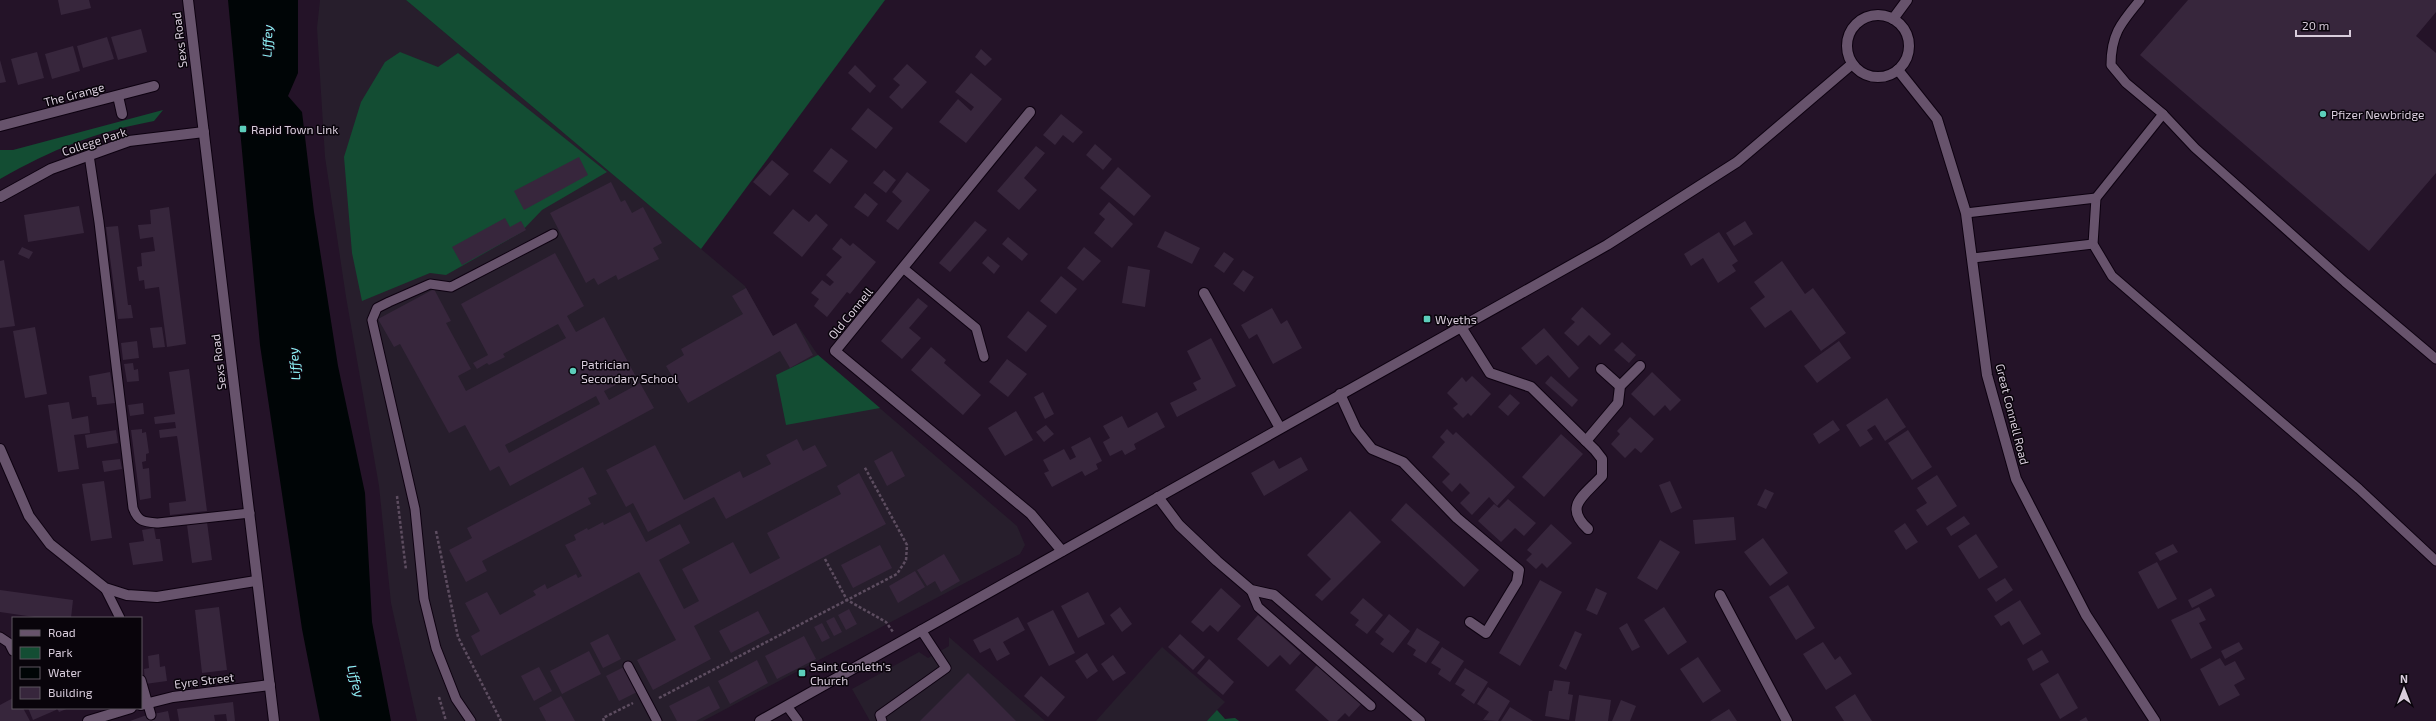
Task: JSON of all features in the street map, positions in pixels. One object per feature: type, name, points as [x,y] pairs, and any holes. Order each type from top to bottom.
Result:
[{"type":"street","name":"Sexs Road","points":[[188,0],[250,513],[256,581],[274,721]]},
{"type":"street","points":[[1894,19],[1907,0]]},
{"type":"street","points":[[1874,15],[1894,19],[1906,32],[1909,42],[1908,55],[1898,70],[1888,76],[1878,78],[1860,72],[1852,64],[1847,52],[1847,40],[1852,29],[1862,19],[1874,15]]},
{"type":"street","points":[[760,721],[1607,245],[1737,162],[1852,64]]},
{"type":"street","name":"Great Connell Road","points":[[1898,70],[1937,119],[1966,213],[1987,375],[2016,479],[2086,615],[2155,721]]},
{"type":"street","name":"The Grange","points":[[0,126],[154,86]]},
{"type":"street","points":[[118,96],[122,114]]},
{"type":"street","name":"Old Connell","points":[[1030,112],[835,351],[1031,514],[1062,551]]},
{"type":"street","name":"College Park","points":[[0,197],[51,169],[129,141],[204,132]]},
{"type":"street","points":[[1204,293],[1280,428]]},
{"type":"street","points":[[1461,327],[1490,373],[1531,387],[1586,441],[1602,459],[1602,476],[1577,503],[1575,510],[1577,519],[1588,529]]},
{"type":"street","points":[[1586,441],[1618,403],[1620,386],[1640,366]]},
{"type":"street","points":[[1601,369],[1620,386]]},
{"type":"street","points":[[1340,394],[1356,429],[1372,449],[1402,462],[1457,518],[1519,570],[1517,582],[1486,633],[1470,622]]},
{"type":"street","points":[[0,449],[30,516],[50,544],[105,588],[127,595],[157,597],[256,581]]},
{"type":"street","points":[[1158,497],[1179,525],[1216,561],[1251,590],[1274,595],[1420,721]]},
{"type":"street","points":[[1720,595],[1787,721]]},
{"type":"street","name":"Eyre Street","points":[[144,704],[173,697],[270,685]]},
{"type":"street","points":[[88,721],[128,709]]},
{"type":"lane","points":[[2140,0],[2123,20],[2111,44],[2111,65],[2126,83],[2163,114],[2195,148],[2436,359]]},
{"type":"lane","points":[[2163,114],[2096,198],[2093,244],[2112,276],[2359,488],[2436,561]]},
{"type":"lane","points":[[89,155],[99,222],[133,508],[136,518],[143,522],[158,523],[250,513]]},
{"type":"lane","points":[[1966,213],[2096,198]]},
{"type":"lane","points":[[471,721],[456,699],[436,648],[424,599],[415,509],[372,320],[377,308],[389,302],[430,284],[451,287],[553,234]]},
{"type":"lane","points":[[1973,258],[2093,244]]},
{"type":"lane","points":[[903,268],[976,328],[984,357]]},
{"type":"lane","points":[[105,588],[120,617]]},
{"type":"lane","points":[[1251,590],[1258,607],[1370,706]]},
{"type":"lane","points":[[882,721],[880,714],[946,668],[921,630]]},
{"type":"lane","points":[[0,637],[10,643],[12,648]]},
{"type":"lane","points":[[628,666],[657,721]]},
{"type":"lane","points":[[142,688],[144,704],[151,715]]},
{"type":"lane","points":[[787,706],[798,721]]},
{"type":"path","points":[[604,721],[603,718],[646,701],[897,574],[906,560],[907,545],[864,466]]},
{"type":"path","points":[[436,531],[458,637],[501,721]]},
{"type":"path","points":[[825,558],[847,600],[886,622],[900,642]]},
{"type":"shaded area","points":[[320,0],[406,0],[745,286],[773,336],[796,323],[818,355],[1017,526],[1025,545],[1020,554],[703,721],[417,721],[391,603],[379,486],[346,297],[325,157],[317,28]]},
{"type":"shaded area","points":[[949,637],[1045,721],[870,721],[852,689],[919,652],[928,658],[949,646]]},
{"type":"shaded area","points":[[1162,647],[1225,702],[1217,710],[1225,719],[1235,718],[1239,721],[1096,721]]},
{"type":"green space","points":[[406,0],[885,0],[701,249]]},
{"type":"green space","points":[[400,52],[438,67],[458,53],[607,172],[542,210],[520,233],[446,275],[430,273],[362,301],[352,253],[344,157],[361,102],[385,62]]},
{"type":"green space","points":[[163,110],[154,121],[112,130],[93,136],[56,150],[0,179],[0,150],[13,150]]},
{"type":"green space","points":[[818,355],[880,408],[786,425],[776,375]]},
{"type":"green space","points":[[1217,710],[1225,719],[1235,718],[1239,721],[1207,721]]},
{"type":"water","name":"Liffey","points":[[228,0],[298,0],[298,73],[288,96],[302,112],[314,212],[338,366],[365,493],[372,622],[391,721],[320,721],[302,629],[260,345]]},
{"type":"building","points":[[58,0],[89,0],[91,8],[61,15]]},
{"type":"building","name":"Pfizer Newbridge","points":[[2188,0],[2436,0],[2436,12],[2416,36],[2436,53],[2436,173],[2369,251],[2140,55]]},
{"type":"building","points":[[141,29],[147,52],[118,60],[111,37]]},
{"type":"building","points":[[107,37],[114,59],[83,68],[77,46]]},
{"type":"building","points":[[73,46],[80,71],[52,79],[45,54]]},
{"type":"building","points":[[981,49],[992,59],[985,66],[975,57]]},
{"type":"building","points":[[37,52],[44,78],[18,85],[11,59]]},
{"type":"building","points":[[0,60],[6,82],[0,83]]},
{"type":"building","points":[[907,64],[927,82],[902,109],[889,97],[900,85],[893,79]]},
{"type":"building","points":[[855,65],[876,86],[870,93],[848,73]]},
{"type":"building","points":[[971,73],[1002,99],[966,143],[939,122],[958,99],[971,111],[974,107],[955,92]]},
{"type":"building","points":[[868,108],[893,128],[876,149],[851,129]]},
{"type":"building","points":[[1061,114],[1083,132],[1073,143],[1063,135],[1055,145],[1043,135]]},
{"type":"building","points":[[1095,144],[1112,159],[1103,170],[1086,155]]},
{"type":"building","points":[[1036,146],[1045,153],[1024,178],[1037,190],[1019,210],[997,191]]},
{"type":"building","points":[[831,148],[848,161],[830,184],[813,171]]},
{"type":"building","points":[[579,157],[588,175],[524,210],[514,191]]},
{"type":"building","points":[[772,160],[789,174],[770,196],[753,182]]},
{"type":"building","points":[[1118,167],[1151,196],[1134,216],[1100,188]]},
{"type":"building","points":[[884,170],[896,180],[886,193],[873,183]]},
{"type":"building","points":[[907,172],[930,190],[898,230],[886,221],[902,201],[892,192]]},
{"type":"building","points":[[611,182],[621,202],[625,200],[632,213],[643,207],[662,243],[653,248],[659,259],[618,280],[616,275],[598,285],[594,278],[586,283],[550,213]]},
{"type":"building","points":[[865,193],[878,204],[868,217],[854,207]]},
{"type":"building","points":[[1109,202],[1133,224],[1112,248],[1094,233],[1105,219],[1099,214]]},
{"type":"building","points":[[79,206],[84,233],[28,242],[24,215]]},
{"type":"building","points":[[169,207],[186,344],[167,347],[159,287],[145,289],[144,280],[139,281],[137,267],[142,266],[141,253],[155,251],[153,237],[140,239],[138,225],[151,224],[150,210]]},
{"type":"building","points":[[793,209],[809,222],[816,214],[828,225],[802,257],[773,233]]},
{"type":"building","points":[[505,218],[510,227],[521,221],[526,230],[462,265],[452,247]]},
{"type":"building","points":[[975,221],[987,230],[950,272],[939,263]]},
{"type":"building","points":[[1745,221],[1753,234],[1734,246],[1726,233]]},
{"type":"building","points":[[118,226],[128,305],[131,305],[133,318],[118,319],[106,227]]},
{"type":"building","points":[[1165,231],[1200,248],[1192,264],[1157,247]]},
{"type":"building","points":[[1719,232],[1738,261],[1732,265],[1736,271],[1718,283],[1703,258],[1691,266],[1684,254]]},
{"type":"building","points":[[1008,237],[1028,254],[1022,261],[1002,244]]},
{"type":"building","points":[[841,238],[850,246],[853,243],[876,262],[850,294],[847,292],[827,317],[814,306],[819,299],[811,293],[822,280],[830,286],[834,282],[826,275],[842,257],[832,249]]},
{"type":"building","points":[[22,247],[33,252],[29,259],[18,254]]},
{"type":"building","points":[[1084,247],[1101,261],[1083,281],[1067,268]]},
{"type":"building","points":[[1224,252],[1234,259],[1224,273],[1214,266]]},
{"type":"building","points":[[555,253],[584,306],[567,316],[576,332],[604,317],[635,375],[604,391],[609,400],[640,383],[654,408],[510,486],[499,466],[490,471],[465,425],[449,433],[400,344],[394,347],[378,319],[434,289],[451,321],[446,323],[471,369],[458,376],[466,391],[566,338],[558,324],[503,354],[505,357],[489,365],[487,363],[477,369],[473,363],[488,355],[461,304]],"holes":[[[596,396],[600,404],[509,453],[505,445]]]},
{"type":"building","points":[[988,256],[1000,266],[994,274],[982,263]]},
{"type":"building","points":[[4,260],[15,326],[0,328],[0,261]]},
{"type":"building","points":[[1782,261],[1805,294],[1813,288],[1846,333],[1821,351],[1791,310],[1765,328],[1750,308],[1765,297],[1754,282]]},
{"type":"building","points":[[1128,266],[1150,270],[1145,307],[1122,303]]},
{"type":"building","points":[[1243,270],[1254,277],[1244,292],[1233,284]]},
{"type":"building","points":[[1061,276],[1077,289],[1056,314],[1040,301]]},
{"type":"building","points":[[746,288],[773,336],[796,323],[813,355],[790,368],[780,351],[688,403],[666,366],[684,355],[681,349],[743,314],[732,296]]},
{"type":"building","points":[[918,298],[928,306],[909,328],[921,338],[902,359],[881,341]]},
{"type":"building","points":[[1582,307],[1611,334],[1600,345],[1589,335],[1578,346],[1564,333],[1575,322],[1571,319]]},
{"type":"building","points":[[1272,308],[1281,324],[1287,320],[1302,348],[1273,364],[1257,334],[1249,339],[1241,325]]},
{"type":"building","points":[[1028,311],[1047,326],[1026,352],[1007,337]]},
{"type":"building","points":[[35,327],[47,394],[25,398],[13,331]]},
{"type":"building","points":[[162,327],[165,347],[153,348],[150,328]]},
{"type":"building","points":[[1544,328],[1579,368],[1569,378],[1548,355],[1536,365],[1521,348]]},
{"type":"building","points":[[1211,338],[1236,386],[1177,417],[1170,403],[1197,390],[1193,383],[1201,379],[1187,351]]},
{"type":"building","points":[[137,341],[139,358],[123,360],[121,343]]},
{"type":"building","points":[[1839,341],[1851,358],[1817,383],[1804,366]]},
{"type":"building","points":[[1622,342],[1636,355],[1629,363],[1614,350]]},
{"type":"building","points":[[931,347],[946,360],[944,363],[981,395],[963,415],[911,370]]},
{"type":"building","points":[[1007,359],[1027,374],[1008,397],[989,382]]},
{"type":"building","points":[[133,363],[134,370],[138,369],[139,381],[127,382],[124,364]]},
{"type":"building","points":[[189,369],[207,511],[170,515],[169,503],[186,501],[177,436],[160,438],[159,430],[176,428],[175,422],[155,424],[154,417],[175,414],[169,372]]},
{"type":"building","points":[[110,372],[115,403],[97,405],[96,397],[92,397],[89,376]]},
{"type":"building","points":[[1652,372],[1681,400],[1670,411],[1665,405],[1654,416],[1631,394]]},
{"type":"building","points":[[1472,376],[1491,394],[1471,416],[1468,413],[1463,418],[1453,408],[1458,404],[1447,393],[1462,377],[1466,382]]},
{"type":"building","points":[[1551,376],[1578,400],[1572,407],[1545,383]]},
{"type":"building","points":[[1043,392],[1054,414],[1045,419],[1034,397]]},
{"type":"building","points":[[1510,394],[1520,403],[1508,416],[1498,407]]},
{"type":"building","points":[[1887,398],[1906,427],[1885,441],[1875,425],[1867,430],[1873,439],[1860,447],[1846,425]]},
{"type":"building","points":[[69,402],[72,419],[88,416],[90,433],[74,435],[79,469],[58,472],[48,405]]},
{"type":"building","points":[[143,403],[144,414],[130,416],[128,405]]},
{"type":"building","points":[[1016,411],[1033,440],[1005,456],[988,428]]},
{"type":"building","points":[[1157,412],[1165,427],[1134,444],[1136,449],[1125,455],[1122,450],[1110,456],[1103,442],[1110,438],[1103,426],[1122,416],[1128,428]]},
{"type":"building","points":[[1630,417],[1654,439],[1641,453],[1635,448],[1625,458],[1611,444],[1620,434],[1617,431]]},
{"type":"building","points":[[1833,420],[1840,430],[1819,444],[1813,434]]},
{"type":"building","points":[[1046,425],[1054,434],[1044,442],[1036,432]]},
{"type":"building","points":[[142,429],[142,433],[146,432],[149,453],[146,454],[146,461],[142,462],[143,469],[149,468],[151,498],[140,500],[131,430]]},
{"type":"building","points":[[1447,429],[1453,435],[1456,432],[1515,487],[1497,506],[1489,497],[1472,515],[1460,503],[1470,493],[1460,483],[1452,492],[1442,482],[1450,474],[1432,457],[1445,442],[1440,437]]},
{"type":"building","points":[[116,430],[118,443],[87,448],[85,435]]},
{"type":"building","points":[[1908,430],[1932,467],[1912,480],[1888,443]]},
{"type":"building","points":[[1561,434],[1583,454],[1544,497],[1522,477]]},
{"type":"building","points":[[1090,437],[1102,461],[1096,464],[1098,469],[1085,476],[1082,471],[1052,487],[1044,473],[1049,471],[1043,460],[1064,449],[1070,460],[1076,457],[1071,447]]},
{"type":"building","points":[[797,439],[803,451],[815,445],[827,466],[726,519],[714,497],[648,532],[633,503],[626,507],[606,470],[655,445],[684,500],[740,471],[743,478],[771,464],[766,455]]},
{"type":"building","points":[[892,451],[905,476],[887,486],[874,461]]},
{"type":"building","points":[[1301,457],[1308,470],[1264,496],[1251,473],[1274,460],[1279,469]]},
{"type":"building","points":[[120,459],[122,469],[104,472],[102,461]]},
{"type":"building","points":[[583,467],[597,494],[588,498],[591,504],[482,561],[487,571],[466,582],[449,550],[472,538],[467,528]]},
{"type":"building","points":[[859,473],[886,524],[694,626],[711,659],[653,690],[637,660],[676,640],[639,572],[481,656],[471,636],[480,631],[465,603],[487,592],[500,615],[536,595],[533,591],[545,584],[547,589],[576,574],[578,578],[582,576],[565,545],[576,540],[574,535],[587,528],[588,530],[603,522],[604,525],[630,512],[646,542],[680,524],[690,543],[659,560],[684,609],[699,601],[682,569],[733,542],[750,574],[780,558],[767,533],[841,494],[837,486]]},
{"type":"building","points":[[1937,475],[1957,506],[1927,526],[1916,510],[1927,503],[1917,488]]},
{"type":"building","points":[[104,481],[112,538],[91,541],[82,484]]},
{"type":"building","points":[[1670,481],[1682,508],[1671,513],[1659,485]]},
{"type":"building","points":[[1765,489],[1774,493],[1766,509],[1757,505]]},
{"type":"building","points":[[1508,499],[1536,523],[1524,536],[1515,528],[1501,542],[1478,521],[1494,504],[1499,508]]},
{"type":"building","points":[[1406,503],[1479,570],[1464,587],[1391,520]]},
{"type":"building","points":[[1350,511],[1381,542],[1322,601],[1315,595],[1331,579],[1307,555]]},
{"type":"building","points":[[1964,516],[1970,524],[1951,536],[1946,528]]},
{"type":"building","points":[[1734,517],[1736,540],[1695,544],[1693,520]]},
{"type":"building","points":[[207,522],[212,560],[192,563],[187,525]]},
{"type":"building","points":[[1905,523],[1918,542],[1906,550],[1894,531]]},
{"type":"building","points":[[1551,524],[1572,543],[1547,568],[1542,563],[1536,569],[1526,560],[1532,554],[1527,550]]},
{"type":"building","points":[[154,528],[156,539],[160,539],[163,561],[133,565],[129,543],[144,541],[142,530]]},
{"type":"building","points":[[1976,534],[1998,567],[1979,579],[1958,546]]},
{"type":"building","points":[[1763,538],[1788,573],[1770,586],[1744,552]]},
{"type":"building","points":[[1660,540],[1680,552],[1657,590],[1637,578]]},
{"type":"building","points":[[2173,544],[2178,552],[2160,561],[2155,553]]},
{"type":"building","points":[[880,545],[892,568],[853,588],[841,565]]},
{"type":"building","points":[[944,554],[960,581],[941,592],[935,581],[927,586],[917,570]]},
{"type":"building","points":[[2157,562],[2177,599],[2158,609],[2138,572]]},
{"type":"building","points":[[915,571],[925,587],[898,603],[889,586]]},
{"type":"building","points":[[2005,578],[2013,590],[1996,602],[1987,589]]},
{"type":"building","points":[[1540,580],[1562,592],[1520,666],[1499,653]]},
{"type":"building","points":[[1788,585],[1815,628],[1796,640],[1769,597]]},
{"type":"building","points":[[1221,588],[1241,606],[1218,632],[1210,625],[1203,632],[1191,622]]},
{"type":"building","points":[[1596,588],[1607,593],[1597,615],[1586,610]]},
{"type":"building","points":[[2211,588],[2215,596],[2192,608],[2188,600]]},
{"type":"building","points":[[0,590],[73,600],[71,617],[34,617],[0,612]]},
{"type":"building","points":[[1088,592],[1105,624],[1078,638],[1061,606]]},
{"type":"building","points":[[1363,598],[1383,615],[1367,634],[1355,625],[1359,620],[1350,613]]},
{"type":"building","points":[[2020,600],[2041,634],[2023,645],[2009,621],[2001,626],[1994,616]]},
{"type":"building","points":[[219,607],[227,670],[202,673],[195,610]]},
{"type":"building","points":[[1120,607],[1132,624],[1122,632],[1110,615]]},
{"type":"building","points":[[1664,607],[1687,642],[1668,655],[1644,620]]},
{"type":"building","points":[[2199,607],[2206,620],[2199,623],[2212,648],[2191,659],[2171,620]]},
{"type":"building","points":[[849,609],[857,624],[846,630],[838,615]]},
{"type":"building","points":[[1053,610],[1075,653],[1049,666],[1027,623]]},
{"type":"building","points":[[758,611],[770,633],[731,653],[719,631]]},
{"type":"building","points":[[1389,614],[1410,631],[1393,653],[1380,644],[1384,639],[1375,632]]},
{"type":"building","points":[[1258,615],[1301,653],[1290,665],[1280,655],[1268,667],[1237,639]]},
{"type":"building","points":[[834,617],[842,632],[834,636],[826,621]]},
{"type":"building","points":[[1018,617],[1025,630],[1003,642],[1010,654],[997,661],[990,648],[980,653],[973,640]]},
{"type":"building","points":[[822,623],[830,638],[822,642],[814,627]]},
{"type":"building","points":[[1627,623],[1640,647],[1632,651],[1619,628]]},
{"type":"building","points":[[1417,628],[1440,642],[1426,663],[1413,655],[1416,650],[1407,644]]},
{"type":"building","points":[[1575,631],[1582,634],[1566,670],[1559,666]]},
{"type":"building","points":[[608,634],[621,659],[603,668],[590,643]]},
{"type":"building","points":[[1180,634],[1205,657],[1193,670],[1168,647]]},
{"type":"building","points":[[804,636],[816,659],[777,679],[765,656]]},
{"type":"building","points":[[1823,642],[1835,660],[1840,656],[1852,674],[1826,690],[1803,654]]},
{"type":"building","points":[[2239,642],[2243,649],[2225,659],[2221,651]]},
{"type":"building","points":[[1442,647],[1464,661],[1450,682],[1438,674],[1441,669],[1431,663]]},
{"type":"building","points":[[2042,650],[2049,662],[2033,671],[2027,659]]},
{"type":"building","points":[[589,651],[601,674],[562,694],[550,671]]},
{"type":"building","points":[[1087,653],[1098,671],[1087,679],[1075,661]]},
{"type":"building","points":[[159,654],[160,667],[165,666],[167,681],[145,684],[144,669],[149,668],[148,656]]},
{"type":"building","points":[[1113,655],[1126,673],[1113,681],[1101,664]]},
{"type":"building","points":[[1698,657],[1721,691],[1703,703],[1680,669]]},
{"type":"building","points":[[2220,658],[2225,666],[2235,661],[2245,679],[2234,685],[2240,695],[2219,706],[2200,669]]},
{"type":"building","points":[[1209,659],[1234,682],[1223,695],[1197,673]]},
{"type":"building","points":[[757,660],[768,683],[730,704],[718,681]]},
{"type":"building","points":[[1317,665],[1361,704],[1349,717],[1345,713],[1337,721],[1329,721],[1295,690]]},
{"type":"building","points":[[539,667],[552,691],[534,701],[521,676]]},
{"type":"building","points":[[624,667],[637,692],[619,701],[606,676]]},
{"type":"building","points":[[1465,668],[1488,682],[1474,704],[1461,695],[1465,690],[1455,684]]},
{"type":"building","points":[[968,673],[1016,721],[920,721]]},
{"type":"building","points":[[2058,673],[2078,708],[2060,719],[2040,684]]},
{"type":"building","points":[[1041,676],[1065,697],[1048,717],[1024,696]]},
{"type":"building","points":[[1554,680],[1570,682],[1568,694],[1573,695],[1569,720],[1545,716],[1549,691],[1552,691]]},
{"type":"building","points":[[709,686],[720,708],[696,721],[677,721],[669,706]]},
{"type":"building","points":[[1488,687],[1510,701],[1498,721],[1483,720],[1489,712],[1477,704]]},
{"type":"building","points":[[1855,694],[1872,721],[1844,721],[1835,707]]},
{"type":"building","points":[[1579,695],[1611,700],[1608,721],[1575,721]]},
{"type":"building","points":[[561,696],[575,721],[546,721],[539,708]]},
{"type":"building","points":[[12,699],[12,709],[24,709],[30,721],[0,721],[0,705]]},
{"type":"building","points":[[1621,700],[1636,706],[1630,721],[1612,721]]},
{"type":"building","points":[[233,702],[235,721],[227,721],[226,714],[214,715],[215,721],[179,721],[177,709]]},
{"type":"building","points":[[1510,707],[1533,721],[1501,721]]},
{"type":"building","points":[[28,709],[56,709],[56,710],[33,720]]},
{"type":"building","points":[[58,709],[66,709],[59,712]]},
{"type":"building","points":[[1729,709],[1737,721],[1710,721]]},
{"type":"building","points":[[168,711],[170,721],[130,721],[144,716]]},
{"type":"building","points":[[2086,717],[2088,721],[2079,721]]},
{"type":"place","name":"Pfizer Newbridge","points":[[2323,114]]},
{"type":"place","name":"Rapid Town Link","points":[[243,129]]},
{"type":"place","name":"Wyeths","points":[[1427,319]]},
{"type":"place","name":"Patrician Secondary School","points":[[573,371]]},
{"type":"place","name":"Saint Conleth's Church","points":[[802,673]]}]
